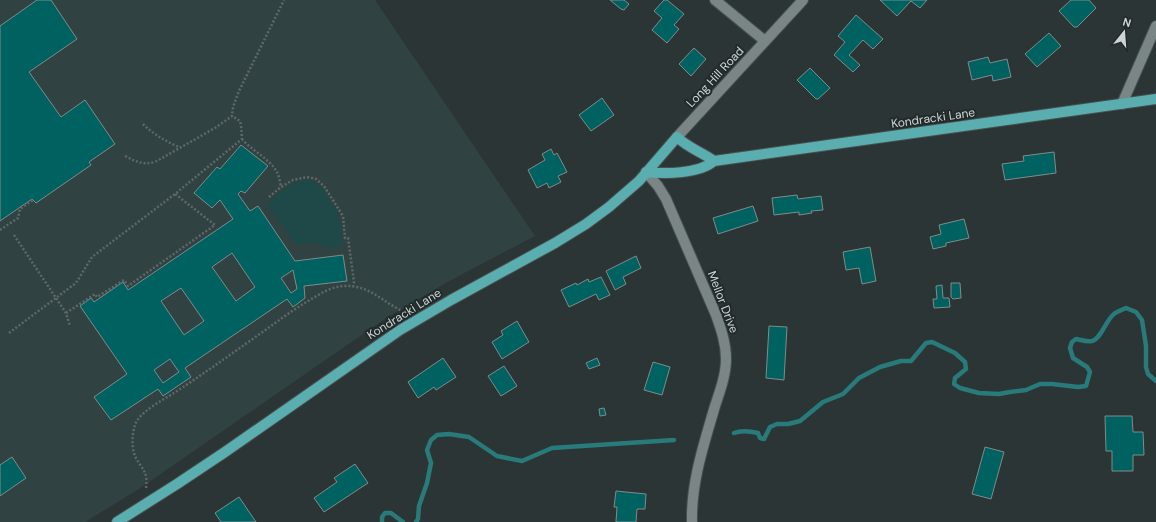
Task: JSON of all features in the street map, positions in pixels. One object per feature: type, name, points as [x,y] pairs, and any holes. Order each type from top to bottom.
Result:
[{"type":"main road","name":"Kondracki Lane","points":[[118,522],[225,452],[400,330],[586,224],[630,189],[646,172],[664,174],[675,173],[704,168],[714,161],[1156,99]]},
{"type":"main road","points":[[677,138],[685,145],[714,161]]},
{"type":"main road","name":"Long Hill Road","points":[[646,172],[677,138]]},
{"type":"street","points":[[715,0],[765,41]]},
{"type":"street","name":"Long Hill Road","points":[[677,138],[803,0]]},
{"type":"street","points":[[1122,104],[1156,26]]},
{"type":"street","name":"Mellor Drive","points":[[646,172],[658,186],[666,199],[716,315],[725,344],[726,359],[724,373],[696,474],[692,498],[692,522]]},
{"type":"path","points":[[126,156],[138,163],[146,164],[155,162],[215,128],[232,116],[233,107],[239,91],[284,0]]},
{"type":"path","points":[[232,116],[240,121],[242,126],[242,139],[246,144],[261,155],[277,171],[281,187]]},
{"type":"path","points":[[143,124],[154,133],[179,148]]},
{"type":"path","points":[[9,333],[76,283],[92,257],[175,194],[242,139]]},
{"type":"path","points":[[269,196],[293,180],[307,177],[316,179],[324,186],[343,216],[345,238],[348,238],[354,282],[353,286]]},
{"type":"path","points":[[66,313],[95,294],[97,297],[124,280],[128,286],[216,225],[175,194]]},
{"type":"path","points":[[0,230],[18,218],[20,209],[33,200]]},
{"type":"path","points":[[14,235],[66,313],[70,326]]},
{"type":"path","points":[[146,488],[147,477],[135,456],[133,446],[135,424],[144,413],[309,300],[335,287],[353,286],[364,289],[378,295],[395,308],[402,311]]},
{"type":"shaded area","points":[[0,0],[375,0],[535,236],[453,279],[389,316],[139,489],[85,522],[0,522]]},
{"type":"shaded area","points":[[302,180],[311,180],[323,189],[339,216],[343,246],[329,248],[316,243],[295,244],[267,204],[283,190]]},
{"type":"building","points":[[37,0],[51,0],[77,39],[29,72],[61,117],[85,100],[115,144],[89,162],[91,165],[36,203],[32,199],[0,221],[0,26]]},
{"type":"building","points":[[610,0],[624,0],[629,4],[624,10]]},
{"type":"building","points":[[664,0],[667,0],[684,14],[674,25],[679,29],[667,43],[652,30],[662,18],[654,11]]},
{"type":"building","points":[[880,0],[927,0],[920,8],[911,1],[897,16]]},
{"type":"building","points":[[1071,0],[1089,0],[1096,8],[1077,27],[1074,27],[1059,11]]},
{"type":"building","points":[[856,15],[883,39],[873,49],[863,40],[849,55],[860,65],[853,72],[834,55],[845,42],[838,36]]},
{"type":"building","points":[[1049,33],[1061,46],[1037,67],[1025,54]]},
{"type":"building","points":[[694,48],[706,59],[691,76],[679,64]]},
{"type":"building","points":[[988,57],[990,63],[1007,59],[1011,77],[993,81],[992,75],[972,80],[968,62]]},
{"type":"building","points":[[810,68],[830,88],[818,99],[816,99],[797,80]]},
{"type":"building","points":[[602,98],[614,115],[591,131],[579,115]]},
{"type":"building","points":[[241,145],[268,166],[245,193],[241,191],[238,194],[250,211],[258,206],[295,261],[343,255],[347,281],[304,286],[305,298],[293,307],[287,299],[185,368],[191,377],[163,396],[158,389],[111,420],[94,397],[127,374],[80,306],[91,298],[94,302],[123,282],[128,290],[233,219],[220,200],[212,208],[194,193],[217,167],[220,169]],"holes":[[[232,253],[255,287],[236,301],[212,267]],[[293,270],[297,289],[291,293],[281,278]],[[181,288],[204,321],[184,335],[161,301]],[[170,359],[179,372],[163,383],[154,370]]]},
{"type":"building","points":[[551,149],[554,155],[557,153],[567,172],[558,176],[561,182],[549,188],[547,183],[537,188],[528,170],[545,160],[542,154]]},
{"type":"building","points":[[1054,152],[1056,173],[1005,180],[1002,164],[1024,161],[1023,156]]},
{"type":"building","points":[[797,195],[798,199],[821,196],[823,210],[811,211],[812,213],[799,215],[799,212],[774,215],[772,198]]},
{"type":"building","points":[[753,206],[758,221],[718,234],[713,218]]},
{"type":"building","points":[[964,219],[969,238],[946,243],[946,246],[933,249],[930,237],[941,234],[939,225]]},
{"type":"building","points":[[870,247],[876,281],[862,284],[859,268],[846,270],[843,252]]},
{"type":"building","points":[[636,256],[641,268],[623,277],[626,284],[615,290],[606,271]]},
{"type":"building","points":[[601,277],[610,295],[599,300],[596,294],[569,307],[561,290],[576,283],[577,285],[588,279],[589,282]]},
{"type":"building","points":[[951,283],[960,283],[961,298],[953,299],[951,297]]},
{"type":"building","points":[[942,285],[943,298],[949,298],[950,307],[934,308],[933,299],[937,299],[936,286]]},
{"type":"building","points":[[517,321],[529,342],[502,359],[492,342],[503,335],[501,331]]},
{"type":"building","points":[[769,326],[787,327],[784,380],[766,378]]},
{"type":"building","points":[[443,358],[456,377],[436,390],[434,387],[418,398],[408,382]]},
{"type":"building","points":[[597,358],[600,365],[589,369],[586,363]]},
{"type":"building","points":[[653,362],[670,367],[662,395],[644,390]]},
{"type":"building","points":[[504,366],[517,386],[501,396],[488,376]]},
{"type":"building","points":[[604,408],[606,415],[600,416],[599,409]]},
{"type":"building","points":[[1105,416],[1132,416],[1133,432],[1143,432],[1144,455],[1133,455],[1133,471],[1112,471],[1112,451],[1106,451]]},
{"type":"building","points":[[985,447],[1004,452],[991,499],[972,494]]},
{"type":"building","points":[[12,457],[26,478],[0,496],[0,465]]},
{"type":"building","points":[[355,464],[368,483],[324,512],[314,498],[337,482],[334,478]]},
{"type":"building","points":[[616,491],[646,494],[645,509],[637,509],[636,522],[616,522],[617,507],[614,507]]},
{"type":"building","points":[[239,497],[256,522],[221,522],[215,513]]},
{"type":"waterway","points":[[734,433],[743,431],[755,432],[758,433],[760,438],[764,439],[770,427],[777,424],[788,424],[800,421],[823,402],[843,394],[859,378],[880,367],[901,361],[911,361],[926,343],[932,342],[955,353],[965,362],[966,369],[955,378],[954,384],[960,388],[979,393],[999,394],[1026,390],[1040,384],[1078,387],[1086,386],[1090,372],[1087,367],[1073,358],[1070,348],[1072,342],[1076,339],[1088,341],[1095,340],[1101,333],[1108,320],[1117,312],[1126,308],[1136,312],[1142,320],[1146,346],[1146,367],[1148,374],[1156,381]]},
{"type":"waterway","points":[[416,522],[431,463],[427,450],[431,440],[437,435],[449,434],[469,437],[497,456],[522,461],[552,448],[674,440]]},
{"type":"waterway","points":[[382,522],[382,517],[385,513],[391,513],[403,522]]}]
